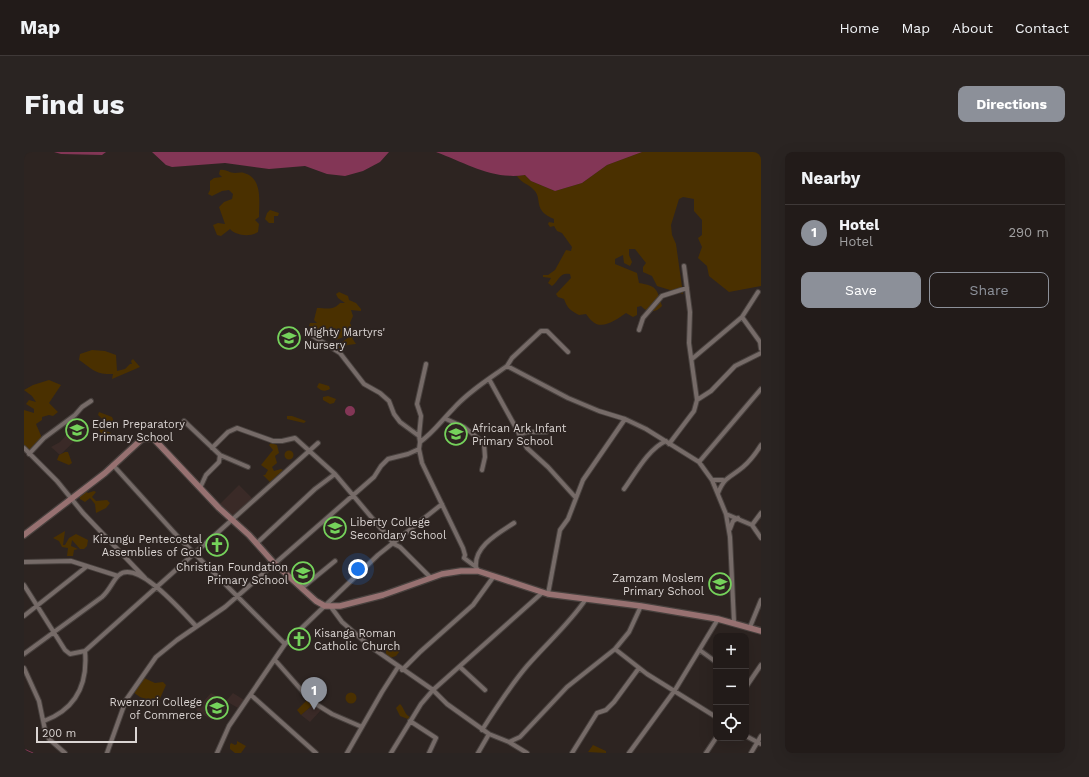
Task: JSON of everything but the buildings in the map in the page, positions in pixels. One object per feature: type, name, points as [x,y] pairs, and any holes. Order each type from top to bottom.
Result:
[{"type":"street","points":[[624,489],[648,457],[660,444],[668,442],[694,412],[697,400],[689,343],[690,312],[684,266]]},
{"type":"street","points":[[638,330],[643,318],[662,296],[687,288]]},
{"type":"street","points":[[692,359],[742,317],[758,292]]},
{"type":"street","points":[[742,317],[760,341],[761,349]]},
{"type":"street","points":[[420,442],[446,419],[452,409],[507,366],[512,358],[541,331],[547,331],[568,352]]},
{"type":"street","points":[[313,336],[340,353],[364,384],[380,393],[388,400],[394,414],[400,422],[418,436]]},
{"type":"street","points":[[697,400],[711,391],[735,366],[761,353]]},
{"type":"street","points":[[426,364],[417,404],[421,416],[418,436],[420,442],[419,450],[422,463],[464,548],[465,560],[477,569],[494,576],[546,593],[641,606],[718,619],[734,622],[761,631]]},
{"type":"street","points":[[507,366],[568,398],[646,428],[699,462],[712,480],[726,514],[729,531],[734,622]]},
{"type":"street","points":[[489,379],[529,451],[548,467],[576,498]]},
{"type":"street","points":[[699,462],[761,389]]},
{"type":"street","points":[[29,454],[44,438],[91,401]]},
{"type":"street","points":[[446,419],[459,424],[484,443],[485,457],[482,470]]},
{"type":"street","points":[[391,753],[410,721],[433,690],[546,593],[560,530],[568,519],[583,480],[625,419]]},
{"type":"street","points":[[184,421],[220,455],[248,467]]},
{"type":"street","points":[[212,448],[228,432],[237,428],[273,441],[282,441],[295,438],[335,474],[394,544],[400,547],[431,578]]},
{"type":"street","points":[[519,434],[528,432],[546,432]]},
{"type":"street","points":[[25,532],[72,499],[142,439],[153,438],[200,488],[257,543],[274,563],[316,601],[328,606],[342,622],[402,670],[433,690],[446,704],[482,730],[488,734],[509,742],[527,753]]},
{"type":"street","points":[[24,585],[36,607],[55,632],[65,650],[70,654],[85,651],[177,570],[194,552],[318,443]]},
{"type":"street","points":[[712,480],[723,480],[743,468],[761,445]]},
{"type":"street","points":[[24,448],[57,481],[83,513],[146,579]]},
{"type":"street","points":[[107,753],[126,700],[151,663],[165,648],[237,596],[374,478],[381,466],[388,459],[419,450]]},
{"type":"street","points":[[200,488],[206,475],[219,462],[220,455]]},
{"type":"street","points":[[113,465],[153,511],[285,644]]},
{"type":"street","points":[[257,543],[315,489],[335,474]]},
{"type":"street","points":[[718,493],[723,480]]},
{"type":"street","points":[[217,753],[229,726],[285,644],[328,606],[378,555],[394,544],[432,510],[442,504]]},
{"type":"street","points":[[752,525],[761,513]]},
{"type":"street","points":[[726,514],[752,525],[761,538]]},
{"type":"street","points":[[729,531],[731,524],[738,518]]},
{"type":"street","points":[[477,569],[475,561],[484,546],[514,523]]},
{"type":"street","points":[[24,562],[66,561],[118,576]]},
{"type":"street","points":[[302,588],[335,561]]},
{"type":"street","points":[[24,616],[86,567]]},
{"type":"street","points":[[328,606],[383,595],[451,572],[477,569]]},
{"type":"street","points":[[24,654],[109,591],[118,576],[127,572],[146,579],[158,586],[196,626]]},
{"type":"street","points":[[402,670],[473,605],[494,576]]},
{"type":"street","points":[[482,730],[515,681],[573,618],[586,599]]},
{"type":"street","points":[[750,627],[761,600]]},
{"type":"street","points":[[509,742],[520,737],[567,687],[615,649],[629,632],[641,606]]},
{"type":"street","points":[[629,753],[675,690],[701,651],[718,619]]},
{"type":"street","points":[[615,649],[640,668],[713,715]]},
{"type":"street","points":[[44,721],[63,712],[78,694],[85,678],[85,651]]},
{"type":"street","points":[[701,651],[713,660]]},
{"type":"street","points":[[275,660],[311,701],[328,712],[362,726]]},
{"type":"street","points":[[749,681],[761,666]]},
{"type":"street","points":[[347,753],[398,667]]},
{"type":"street","points":[[460,667],[485,690]]},
{"type":"street","points":[[24,668],[39,701],[49,739],[65,753]]},
{"type":"street","points":[[572,753],[597,713],[606,710],[614,702],[640,668]]},
{"type":"street","points":[[251,695],[316,753]]},
{"type":"street","points":[[410,721],[436,738],[429,753]]},
{"type":"street","points":[[478,753],[488,734]]},
{"type":"street","points":[[750,753],[759,743],[761,736]]},
{"type":"street","points":[[749,738],[759,743]]},
{"type":"street","points":[[706,753],[714,741]]},
{"type":"shaded area","points":[[54,152],[106,152],[102,155],[61,154]]},
{"type":"shaded area","points":[[152,152],[389,152],[380,162],[363,171],[345,176],[327,174],[305,166],[269,169],[225,163],[172,167],[166,165]]},
{"type":"shaded area","points":[[436,152],[642,152],[607,165],[582,183],[555,191],[531,181],[525,175],[513,176],[490,173]]},
{"type":"shaded area","points":[[642,152],[761,152],[761,286],[729,292],[709,276],[707,266],[698,258],[702,247],[698,238],[702,235],[702,220],[694,211],[694,199],[683,197],[679,199],[671,225],[672,235],[676,244],[683,294],[657,286],[652,276],[643,272],[643,267],[646,263],[635,249],[629,249],[629,255],[632,262],[630,266],[624,263],[623,255],[615,259],[615,264],[637,273],[639,283],[653,287],[659,296],[662,306],[660,308],[654,311],[649,311],[641,306],[637,307],[637,315],[633,317],[626,313],[609,323],[600,325],[592,321],[586,314],[579,315],[574,312],[568,307],[564,299],[558,297],[556,294],[571,278],[570,274],[564,274],[561,276],[552,286],[548,283],[551,278],[543,277],[543,275],[548,275],[555,270],[566,250],[571,251],[572,247],[562,233],[557,231],[554,226],[550,227],[548,224],[549,222],[554,223],[554,219],[547,216],[540,208],[537,193],[517,176],[525,175],[531,181],[555,191],[582,183],[607,165]]},
{"type":"shaded area","points":[[220,170],[233,173],[244,173],[250,176],[257,185],[259,191],[259,217],[255,220],[259,224],[258,232],[255,234],[244,235],[236,233],[230,229],[221,236],[217,235],[213,225],[218,223],[225,224],[219,207],[224,202],[232,199],[233,194],[229,190],[222,191],[212,196],[208,194],[210,190],[210,181],[214,178],[222,177],[219,174]]},
{"type":"shaded area","points":[[270,210],[279,213],[278,216],[274,216],[274,223],[269,223],[265,219]]},
{"type":"shaded area","points":[[339,292],[348,296],[349,300],[356,303],[361,311],[351,310],[353,316],[350,323],[353,330],[346,336],[336,340],[324,329],[320,330],[309,326],[310,323],[317,323],[314,320],[317,308],[332,308],[340,303],[345,303],[338,298],[336,294]]},
{"type":"shaded area","points":[[357,331],[356,336],[352,338],[356,344],[347,345],[341,352],[337,351],[341,343]]},
{"type":"shaded area","points":[[92,350],[105,351],[116,355],[117,371],[125,369],[132,364],[131,361],[133,359],[140,367],[112,379],[113,374],[102,374],[91,369],[79,360],[80,354]]},
{"type":"shaded area","points":[[49,380],[61,385],[49,403],[58,412],[53,416],[49,415],[42,417],[42,420],[36,424],[42,438],[29,454],[24,451],[24,410],[34,413],[34,409],[26,404],[29,400],[36,402],[32,396],[24,390],[33,385]]},
{"type":"shaded area","points":[[319,383],[329,386],[330,389],[323,391],[317,387]]},
{"type":"shaded area","points":[[328,396],[336,399],[334,403],[330,404],[323,400],[323,397]]},
{"type":"shaded area","points":[[348,406],[352,406],[354,407],[354,415],[348,416],[345,413],[345,409]]},
{"type":"shaded area","points":[[99,412],[112,417],[115,424],[110,426],[98,415]]},
{"type":"shaded area","points":[[287,416],[292,416],[306,421],[304,423],[287,419]]},
{"type":"shaded area","points":[[104,425],[106,431],[111,433],[109,437],[100,432],[99,427]]},
{"type":"shaded area","points":[[74,427],[81,435],[60,455],[51,447],[60,442]]},
{"type":"shaded area","points":[[271,443],[277,445],[279,453],[275,456],[277,463],[272,467],[274,471],[281,469],[283,470],[270,482],[263,475],[265,475],[268,470],[261,465],[273,450],[269,445]]},
{"type":"shaded area","points":[[289,450],[294,455],[289,460],[284,455]]},
{"type":"shaded area","points":[[68,452],[72,463],[69,465],[57,460],[59,455]]},
{"type":"shaded area","points":[[239,485],[253,499],[233,518],[220,504]]},
{"type":"shaded area","points":[[85,491],[88,493],[94,491],[96,492],[92,497],[96,501],[107,500],[110,503],[106,508],[96,513],[95,504],[90,498],[85,502],[80,499],[79,495]]},
{"type":"shaded area","points":[[65,531],[63,545],[65,545],[69,538],[76,534],[88,540],[87,546],[84,549],[80,549],[72,540],[71,546],[78,549],[74,550],[73,556],[67,556],[68,548],[62,547],[59,541],[53,538]]},
{"type":"shaded area","points":[[393,644],[400,646],[400,651],[396,656],[390,658],[386,655],[386,649]]},
{"type":"shaded area","points":[[144,678],[155,683],[163,682],[166,685],[158,703],[140,697],[133,692]]},
{"type":"shaded area","points":[[211,693],[226,701],[212,720],[196,710]]},
{"type":"shaded area","points":[[233,693],[244,700],[238,708],[226,701]]},
{"type":"shaded area","points":[[349,693],[353,693],[355,694],[355,702],[349,703],[346,700],[346,696]]},
{"type":"shaded area","points":[[307,700],[315,703],[301,715],[297,710]]},
{"type":"shaded area","points":[[315,703],[322,709],[310,722],[301,715]]},
{"type":"shaded area","points":[[400,704],[410,717],[408,719],[400,716],[396,708]]},
{"type":"shaded area","points":[[237,741],[246,746],[241,753],[235,753],[230,749],[231,743],[235,745],[237,744]]},
{"type":"shaded area","points":[[593,745],[606,751],[606,753],[588,752]]},
{"type":"waterway","points":[[24,749],[33,753]]},
{"type":"place","name":"Mighty Martyrs' Nursery","points":[[289,338]]},
{"type":"place","name":"Eden Preparatory Primary School","points":[[77,430]]},
{"type":"place","name":"African Ark Infant Primary School","points":[[456,434]]},
{"type":"place","name":"Liberty College Secondary School","points":[[335,528]]},
{"type":"place","name":"Kizungu Pentecostal Assemblies of God","points":[[217,545]]},
{"type":"place","name":"Christian Foundation Primary School","points":[[303,573]]},
{"type":"place","name":"Zamzam Moslem Primary School","points":[[720,584]]},
{"type":"place","name":"Kisanga Roman Catholic Church","points":[[299,639]]},
{"type":"place","name":"Rwenzori College of Commerce","points":[[217,708]]},
{"type":"place","name":"Hotel","points":[[314,710]]}]
